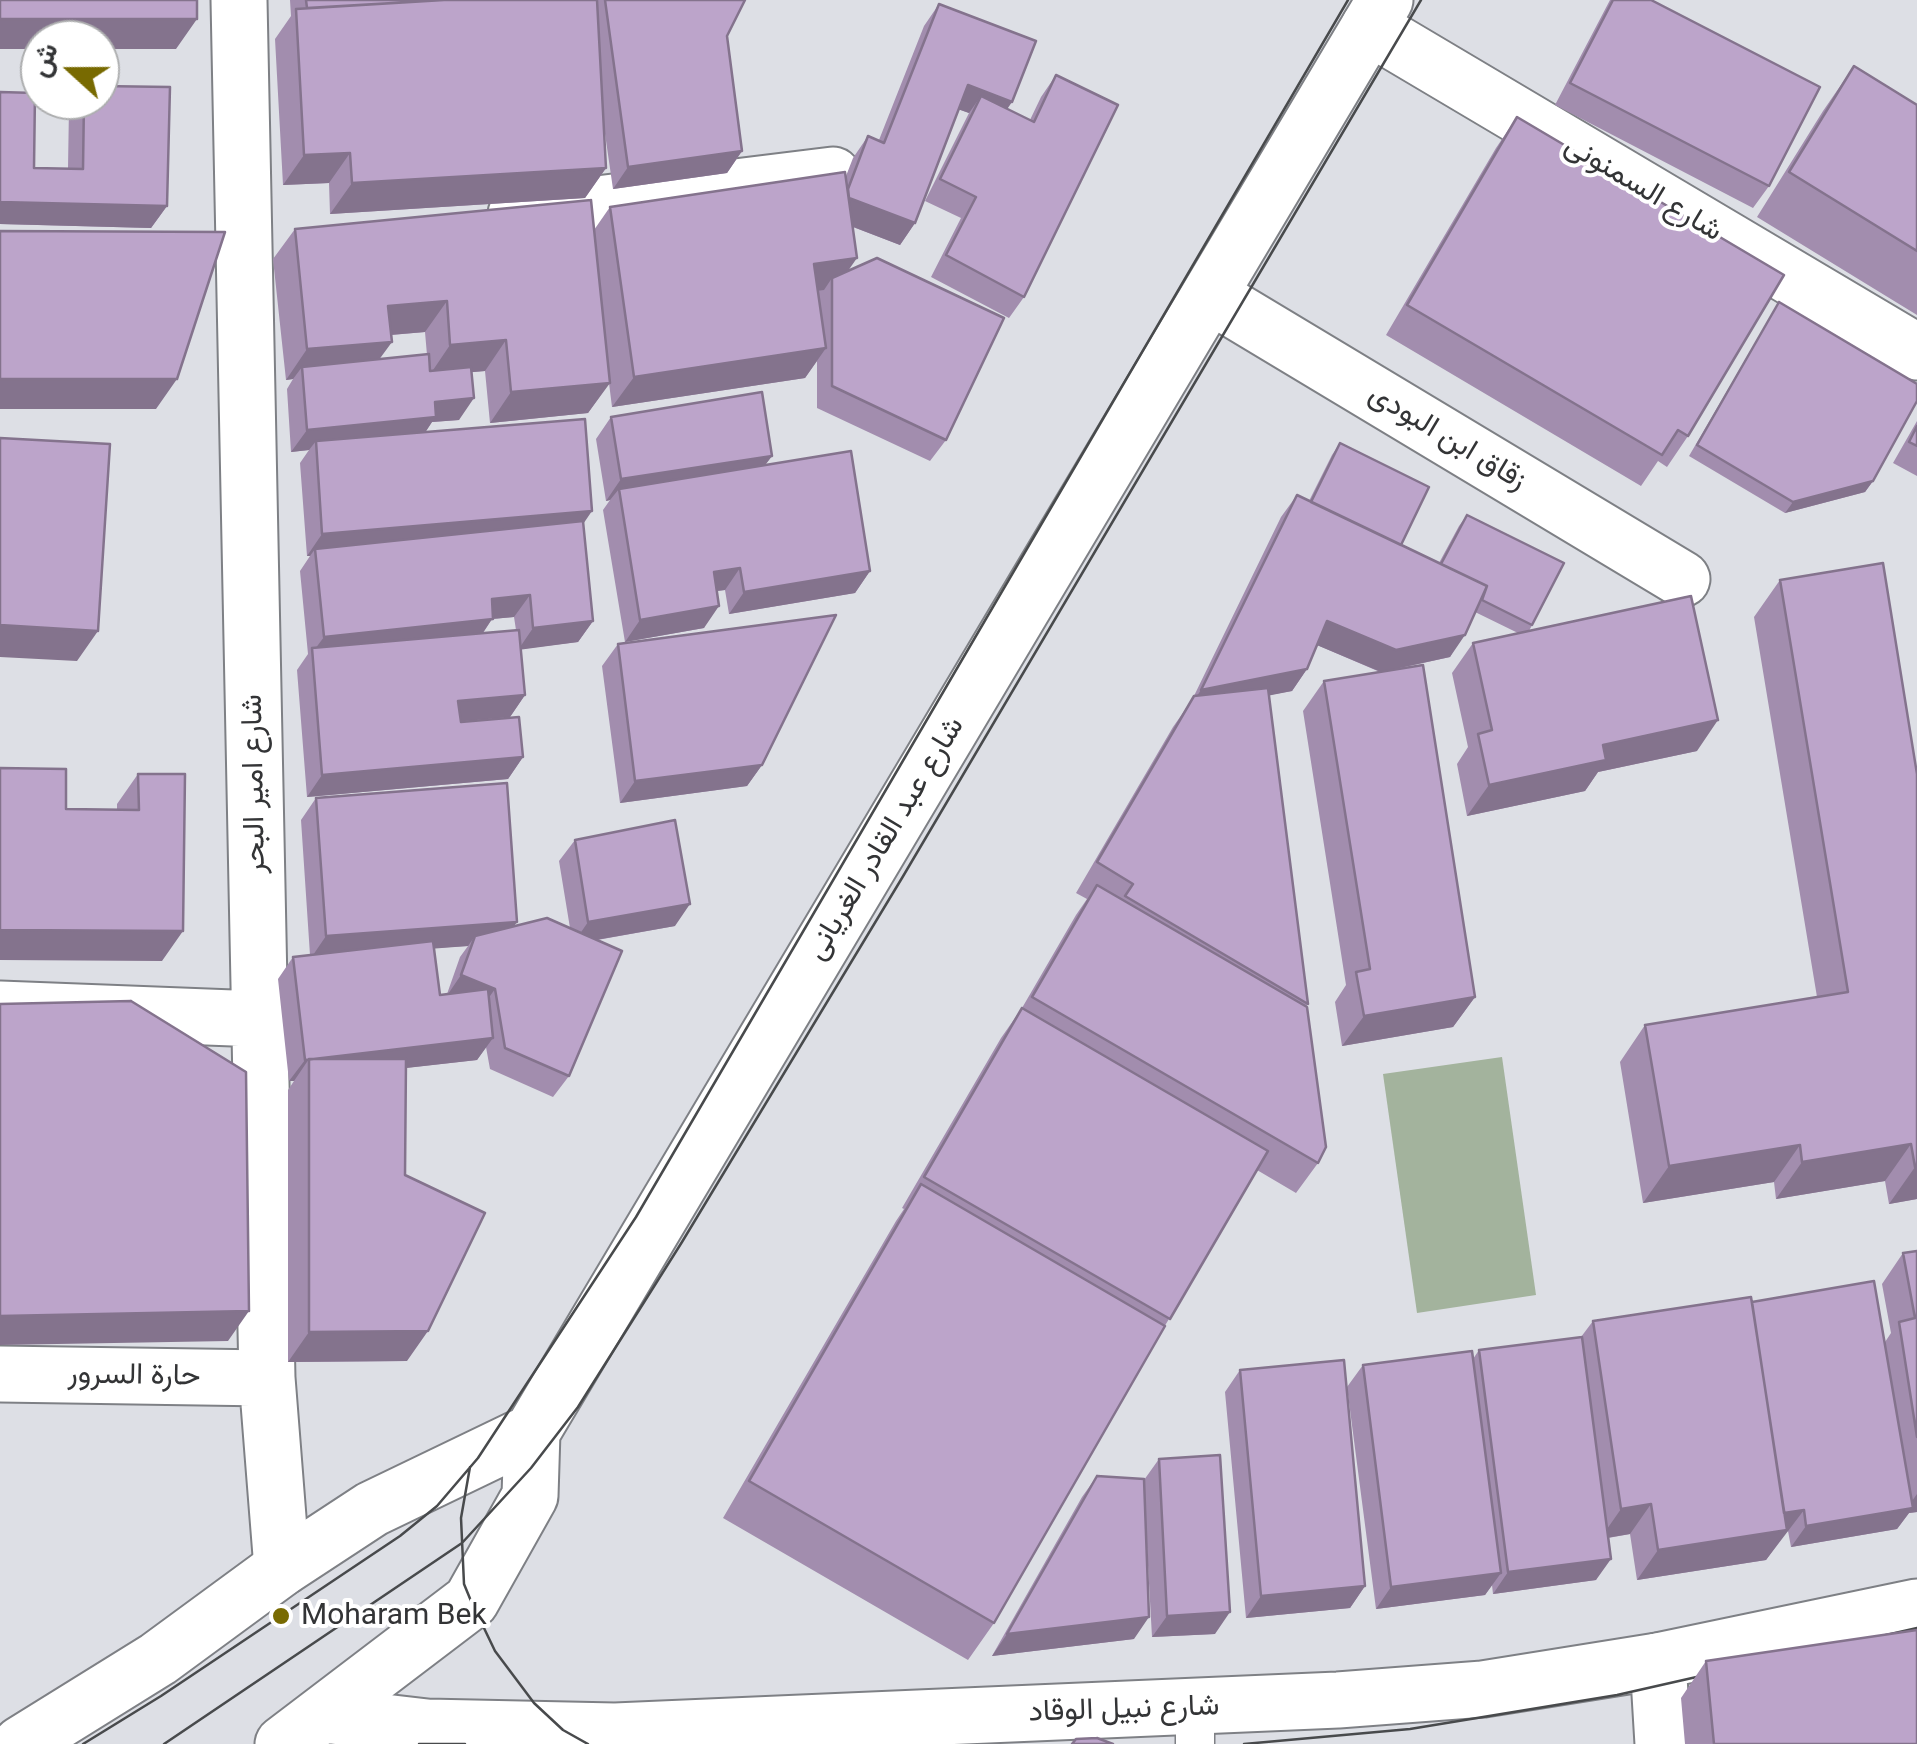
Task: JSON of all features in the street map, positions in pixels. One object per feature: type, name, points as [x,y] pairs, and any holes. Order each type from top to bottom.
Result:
[{"type":"street","name":"شارع امير البحر","points":[[239,0],[264,245],[260,1018],[268,1378],[282,1568]]},
{"type":"street","name":"شارع عبد القادر الغريانى","points":[[532,1432],[1377,14]]},
{"type":"street","name":"شارع السمنونى","points":[[1377,14],[1917,352]]},
{"type":"street","points":[[460,221],[833,176]]},
{"type":"street","points":[[188,246],[264,245]]},
{"type":"street","name":"زقاق ابن البودى","points":[[1212,296],[1682,579]]},
{"type":"street","points":[[0,1009],[260,1018]]},
{"type":"street","name":"حارة السرور","points":[[0,1374],[268,1378]]},
{"type":"street","points":[[21,1744],[158,1659],[282,1568],[372,1509],[532,1432],[530,1496],[471,1600],[304,1729]]},
{"type":"street","name":"شارع نبيل الوقاد","points":[[304,1729],[952,1731],[1195,1726],[1483,1689],[1658,1661],[1917,1607]]},
{"type":"street","points":[[1658,1661],[1662,1744]]},
{"type":"green space","points":[[1502,1057],[1536,1295],[1417,1313],[1383,1074]]},
{"type":"building","points":[[0,0],[197,0],[197,19],[0,19]]},
{"type":"building","points":[[306,0],[444,0],[307,8]]},
{"type":"building","points":[[444,0],[597,0],[606,168],[352,183],[350,153],[304,155],[296,9]]},
{"type":"building","points":[[605,0],[745,0],[727,36],[742,151],[628,167]]},
{"type":"building","points":[[1613,0],[1651,0],[1820,87],[1769,186],[1570,83]]},
{"type":"building","points":[[939,4],[1036,41],[1012,102],[968,85],[915,223],[849,198],[848,189],[868,136],[884,143]]},
{"type":"building","points":[[1854,66],[1917,105],[1917,251],[1789,172]]},
{"type":"building","points":[[1056,75],[1118,105],[1024,297],[946,255],[976,197],[940,179],[981,96],[1034,122]]},
{"type":"building","points":[[120,86],[170,87],[167,206],[0,202],[0,92],[20,93],[20,120],[35,120],[34,168],[83,169],[84,120],[120,120]]},
{"type":"building","points":[[1517,117],[1784,275],[1688,436],[1678,430],[1662,455],[1407,305]]},
{"type":"building","points":[[845,172],[857,258],[814,264],[826,348],[634,377],[610,207]]},
{"type":"building","points":[[591,200],[610,383],[511,392],[506,340],[450,345],[447,301],[388,306],[392,342],[307,349],[295,229]]},
{"type":"building","points":[[0,231],[225,232],[177,379],[0,379]]},
{"type":"building","points":[[877,258],[1004,318],[946,440],[832,386],[832,278]]},
{"type":"building","points":[[1779,302],[1917,384],[1917,401],[1873,481],[1793,502],[1697,445]]},
{"type":"building","points":[[429,354],[430,371],[471,367],[474,398],[435,402],[436,417],[307,430],[302,367]]},
{"type":"building","points":[[762,392],[772,456],[621,479],[611,417]]},
{"type":"building","points":[[585,419],[592,511],[322,534],[316,441]]},
{"type":"building","points":[[1917,426],[1917,446],[1909,442]]},
{"type":"building","points":[[0,438],[110,444],[98,631],[0,625]]},
{"type":"building","points":[[1340,443],[1429,487],[1401,545],[1311,502]]},
{"type":"building","points":[[851,451],[870,571],[744,592],[740,568],[714,572],[719,606],[640,620],[619,489]]},
{"type":"building","points":[[1297,495],[1487,586],[1465,635],[1396,650],[1327,621],[1307,669],[1201,690]]},
{"type":"building","points":[[1467,515],[1564,563],[1532,625],[1482,600],[1487,586],[1441,564]]},
{"type":"building","points":[[583,521],[593,621],[533,628],[530,595],[492,599],[493,619],[324,637],[315,549]]},
{"type":"building","points":[[1883,563],[1917,774],[1917,1166],[1911,1144],[1802,1162],[1800,1145],[1669,1166],[1645,1025],[1848,992],[1780,580]]},
{"type":"building","points":[[1691,596],[1718,720],[1603,745],[1606,760],[1489,785],[1478,734],[1492,730],[1473,643]]},
{"type":"building","points":[[836,615],[762,765],[635,781],[618,644]]},
{"type":"building","points":[[519,630],[525,695],[458,701],[461,722],[519,717],[523,757],[322,775],[312,648]]},
{"type":"building","points":[[1423,665],[1475,997],[1364,1016],[1356,972],[1370,969],[1324,681]]},
{"type":"building","points":[[1268,688],[1308,1004],[1125,896],[1133,884],[1097,862],[1194,696]]},
{"type":"building","points":[[0,768],[66,769],[66,809],[139,810],[138,774],[185,774],[183,931],[0,930]]},
{"type":"building","points":[[507,783],[517,922],[326,936],[316,798]]},
{"type":"building","points":[[675,820],[690,904],[588,922],[575,840]]},
{"type":"building","points":[[1097,885],[1307,1007],[1326,1147],[1318,1163],[1032,997]]},
{"type":"building","points":[[547,918],[622,951],[569,1076],[505,1048],[495,989],[461,975],[475,936]]},
{"type":"building","points":[[433,941],[440,995],[488,989],[493,1038],[305,1060],[293,957]]},
{"type":"building","points":[[131,1001],[246,1072],[249,1311],[0,1316],[0,1004]]},
{"type":"building","points":[[1022,1008],[1268,1151],[1170,1319],[924,1177]]},
{"type":"building","points":[[309,1059],[406,1059],[405,1175],[485,1213],[428,1331],[309,1332]]},
{"type":"building","points":[[921,1184],[1165,1326],[994,1623],[749,1481]]},
{"type":"building","points":[[1917,1251],[1917,1437],[1899,1322],[1915,1318],[1903,1253]]},
{"type":"building","points":[[1874,1281],[1913,1508],[1806,1526],[1804,1510],[1784,1513],[1752,1302]]},
{"type":"building","points":[[1751,1297],[1787,1530],[1658,1550],[1651,1504],[1621,1509],[1593,1321]]},
{"type":"building","points":[[1582,1337],[1611,1559],[1508,1572],[1479,1350]]},
{"type":"building","points":[[1472,1351],[1501,1573],[1391,1587],[1363,1365]]},
{"type":"building","points":[[1344,1360],[1365,1586],[1261,1596],[1240,1370]]},
{"type":"building","points":[[1220,1455],[1230,1612],[1167,1616],[1159,1459]]},
{"type":"building","points":[[1097,1476],[1144,1479],[1149,1617],[1007,1634]]},
{"type":"building","points":[[1917,1630],[1917,1744],[1714,1744],[1706,1661]]},
{"type":"building","points":[[1097,1738],[1113,1744],[1072,1744],[1076,1739]]},
{"type":"tram line","points":[[83,1744],[400,1536],[437,1506],[478,1458],[636,1217],[1348,0]]},
{"type":"tram line","points":[[164,1744],[462,1543],[531,1468],[578,1407],[902,878],[1421,0]]},
{"type":"tram line","points":[[470,1467],[461,1518],[464,1584],[471,1601],[495,1651],[534,1703],[563,1730],[588,1744]]},
{"type":"tram line","points":[[1864,1640],[1917,1628]]},
{"type":"tram line","points":[[1244,1744],[1410,1729],[1617,1695],[1723,1671]]},
{"type":"tram line","points":[[419,1744],[465,1744]]},
{"type":"place","name":"Moharam Bek","points":[[281,1616]]}]
